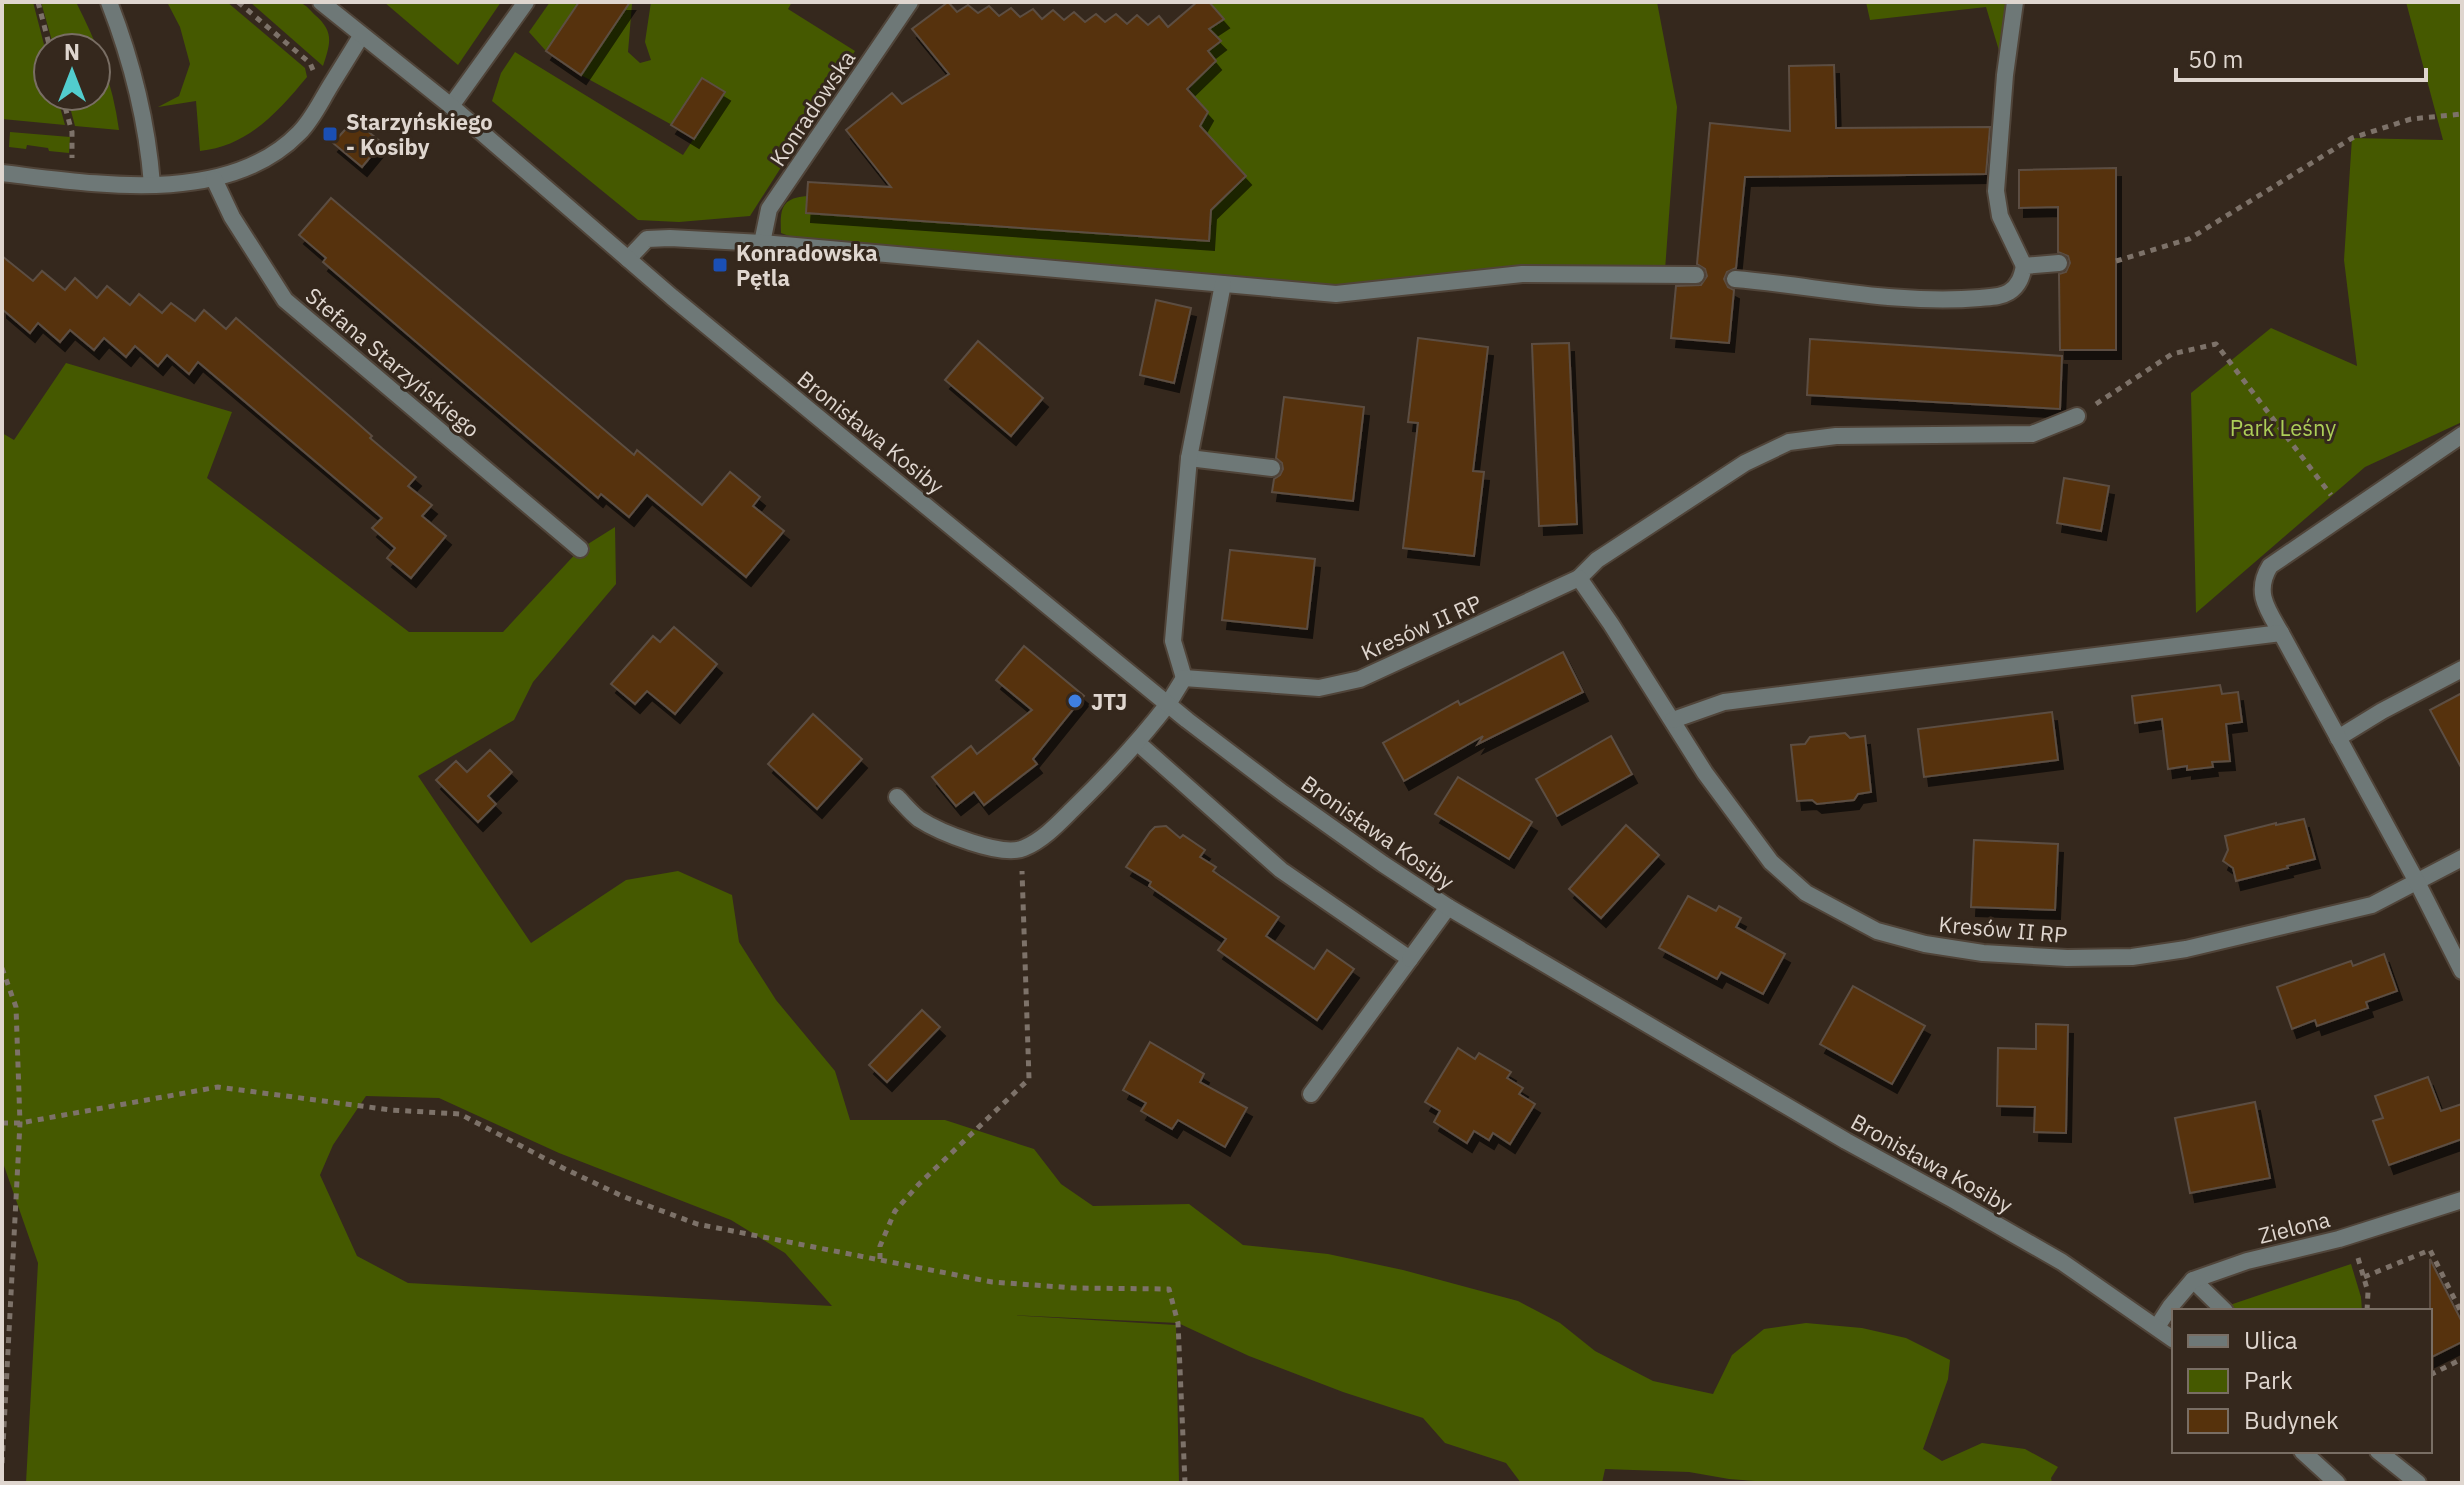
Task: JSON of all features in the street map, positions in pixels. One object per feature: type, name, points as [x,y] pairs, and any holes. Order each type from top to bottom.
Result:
[{"type":"street","points":[[109,2],[124,42],[142,109],[152,184]]},
{"type":"street","name":"Bronisława Kosiby","points":[[321,2],[451,106],[628,259],[1168,704],[1283,793],[1448,907],[1846,1141],[2062,1262],[2172,1338]]},
{"type":"street","points":[[451,106],[526,2]]},
{"type":"street","name":"Konradowska","points":[[762,243],[769,209],[910,2]]},
{"type":"street","points":[[1735,279],[1874,297],[1961,299],[2007,294],[2015,288],[2024,266],[2000,216],[1996,191],[2005,75],[2015,2]]},
{"type":"street","points":[[2,173],[61,180],[152,184],[214,179],[245,170],[277,152],[300,132],[361,36]]},
{"type":"street","name":"Stefana Starzyńskiego","points":[[214,179],[238,227],[285,300],[580,549]]},
{"type":"street","points":[[628,259],[647,239],[670,238],[762,243],[1336,294],[1522,274],[1696,275]]},
{"type":"street","points":[[2024,266],[2059,263]]},
{"type":"street","points":[[897,797],[919,819],[949,834],[980,846],[1021,850],[1046,835],[1138,743],[1168,704],[1184,678],[1173,641],[1189,458],[1223,284]]},
{"type":"street","points":[[1579,578],[1597,560],[1733,471],[1789,442],[1836,436],[2032,434],[2077,416]]},
{"type":"street","points":[[2462,435],[2270,566],[2262,579],[2267,608],[2417,882],[2462,971]]},
{"type":"street","points":[[1189,458],[1272,468]]},
{"type":"street","name":"Kresów II RP","points":[[1184,678],[1319,688],[1360,679],[1579,578],[1705,773],[1771,862],[1806,893],[1877,931],[1925,944],[1983,953],[2067,958],[2132,957],[2186,949],[2372,905],[2462,858]]},
{"type":"street","points":[[1673,720],[1724,702],[2281,633]]},
{"type":"street","points":[[2338,738],[2462,669]]},
{"type":"street","points":[[1138,743],[1281,870],[1410,959]]},
{"type":"street","points":[[1311,1094],[1448,907]]},
{"type":"street","name":"Zielona","points":[[2193,1280],[2247,1261],[2339,1239],[2462,1200]]},
{"type":"street","points":[[2157,1327],[2193,1280],[2223,1309]]},
{"type":"street","points":[[2304,1453],[2337,1483]]},
{"type":"street","points":[[2380,1453],[2418,1483]]},
{"type":"path","points":[[38,2],[46,32]]},
{"type":"path","points":[[238,2],[310,63],[313,71]]},
{"type":"path","points":[[66,112],[72,132]]},
{"type":"path","points":[[2116,261],[2189,239],[2352,138],[2411,119],[2462,114]]},
{"type":"path","points":[[2077,416],[2172,354],[2216,344],[2347,513]]},
{"type":"path","points":[[880,1259],[880,1246],[895,1211],[1029,1079],[1021,850]]},
{"type":"path","points":[[2,968],[16,1007],[20,1123],[2,1465]]},
{"type":"path","points":[[2,1123],[20,1123],[218,1087],[391,1110],[460,1114],[622,1196],[697,1224],[992,1282],[1075,1288],[1169,1289],[1178,1323],[1185,1483]]},
{"type":"path","points":[[2364,1277],[2430,1250],[2462,1314]]},
{"type":"path","points":[[2359,1261],[2368,1296],[2367,1309]]},
{"type":"path","points":[[2432,1374],[2462,1359]]},
{"type":"green space","points":[[2,2],[33,2],[41,32],[32,32],[32,112],[61,112],[65,125],[2,119]]},
{"type":"green space","points":[[41,2],[76,2],[91,32],[49,32]]},
{"type":"green space","points":[[167,2],[227,2],[305,68],[307,77],[285,103],[247,135],[217,148],[200,151],[196,101],[158,107],[179,96],[190,64],[180,27]]},
{"type":"green space","points":[[250,2],[290,2],[307,7],[328,33],[329,45],[323,66]]},
{"type":"green space","points":[[384,2],[501,2],[458,65]]},
{"type":"green space","points":[[550,2],[579,2],[546,51],[529,32]]},
{"type":"green space","points":[[629,2],[632,4],[628,52],[640,63],[651,60],[645,42],[651,2],[792,2],[788,9],[855,51],[750,216],[679,222],[638,220],[492,101],[501,73],[515,52],[683,155],[724,92],[674,126],[581,75]]},
{"type":"green space","points":[[1209,2],[1657,2],[1677,107],[1665,270],[1335,288],[797,239],[781,233],[784,206],[792,199],[807,196],[806,213],[1211,210],[1245,176],[1200,126],[1208,112],[1189,91],[1216,61],[1208,51],[1209,29],[1224,18]]},
{"type":"green space","points":[[1866,2],[2010,2],[2003,64],[1986,7],[1870,20]]},
{"type":"green space","name":"Park Leśny","points":[[2406,2],[2462,2],[2462,422],[2365,467],[2196,613],[2191,393],[2271,328],[2357,366],[2344,260],[2352,138],[2443,140]]},
{"type":"green space","points":[[112,93],[119,130],[75,126],[71,112],[112,112]]},
{"type":"green space","points":[[10,132],[70,137],[69,153],[27,145],[26,149],[9,147]]},
{"type":"green space","points":[[66,363],[232,412],[207,478],[409,632],[503,632],[580,549],[615,527],[616,584],[533,682],[514,720],[418,776],[531,943],[626,880],[678,871],[732,895],[739,942],[776,1000],[835,1071],[850,1120],[945,1120],[1034,1149],[1061,1184],[1093,1206],[1189,1204],[1243,1245],[1328,1254],[1403,1270],[1518,1301],[1560,1323],[1595,1351],[1653,1381],[1713,1394],[1732,1355],[1764,1329],[1806,1323],[1862,1328],[1906,1338],[1950,1360],[1948,1379],[1923,1449],[1942,1461],[1982,1443],[2025,1449],[2058,1467],[2051,1478],[2052,1483],[1781,1483],[1689,1472],[1605,1469],[1602,1483],[1521,1483],[1506,1463],[1445,1443],[1423,1418],[1249,1356],[1178,1323],[1009,1315],[1176,1325],[1179,1483],[26,1483],[38,1263],[2,1160],[2,433],[14,440]],"holes":[[[366,1096],[439,1098],[559,1153],[731,1220],[785,1253],[832,1306],[408,1283],[357,1256],[320,1175],[333,1145]]]},
{"type":"green space","points":[[2351,1264],[2362,1309],[2226,1309],[2224,1307]]},
{"type":"building","points":[[579,2],[630,2],[581,75],[546,51]]},
{"type":"building","points":[[948,2],[957,12],[968,5],[978,13],[989,6],[999,16],[1011,8],[1020,17],[1033,9],[1042,19],[1053,10],[1064,20],[1074,12],[1085,22],[1096,14],[1105,22],[1116,14],[1127,24],[1137,15],[1148,25],[1159,16],[1168,27],[1197,2],[1209,2],[1224,19],[1209,29],[1221,41],[1208,51],[1216,61],[1187,89],[1208,112],[1200,126],[1246,176],[1211,210],[1209,241],[806,213],[808,182],[891,187],[846,130],[892,93],[902,104],[949,74],[912,29]]},
{"type":"building","points":[[1834,65],[1836,128],[1990,127],[1986,174],[1745,177],[1736,268],[1727,272],[1724,279],[1728,287],[1734,290],[1729,343],[1671,338],[1676,286],[1701,285],[1707,276],[1705,269],[1697,264],[1710,123],[1790,131],[1789,66]]},
{"type":"building","points":[[702,78],[725,92],[694,139],[671,125]]},
{"type":"building","points":[[354,120],[382,143],[362,167],[333,143]]},
{"type":"building","points":[[2116,168],[2116,350],[2060,350],[2059,274],[2066,272],[2070,263],[2068,256],[2058,252],[2058,207],[2019,208],[2019,170]]},
{"type":"building","points":[[331,198],[634,455],[637,450],[702,505],[730,472],[760,497],[753,506],[784,531],[746,577],[647,495],[629,517],[601,494],[598,498],[323,262],[326,258],[299,235]]},
{"type":"building","points":[[2,256],[33,281],[42,271],[65,290],[75,278],[97,298],[107,286],[130,305],[139,294],[162,313],[171,303],[195,321],[204,310],[226,329],[236,318],[416,477],[408,486],[432,505],[422,516],[446,536],[411,578],[387,558],[395,548],[372,528],[382,518],[198,362],[189,374],[167,355],[158,366],[135,346],[126,357],[104,338],[94,350],[70,330],[60,342],[38,323],[30,333],[2,309]]},
{"type":"building","points":[[1156,300],[1191,308],[1174,383],[1140,375]]},
{"type":"building","points":[[1418,338],[1488,347],[1473,471],[1484,472],[1474,556],[1403,548],[1418,423],[1408,422]]},
{"type":"building","points":[[1810,339],[2062,356],[2060,409],[1807,395]]},
{"type":"building","points":[[978,341],[1043,398],[1011,436],[945,380]]},
{"type":"building","points":[[1569,343],[1577,524],[1539,526],[1532,344]]},
{"type":"building","points":[[1284,397],[1364,407],[1353,501],[1272,492],[1274,479],[1283,469],[1276,458]]},
{"type":"building","points":[[2064,478],[2109,486],[2101,531],[2057,523]]},
{"type":"building","points":[[1230,550],[1315,559],[1307,629],[1222,620]]},
{"type":"building","points":[[674,627],[717,664],[675,714],[647,691],[635,704],[611,684],[653,636],[660,642]]},
{"type":"building","points":[[1024,646],[1084,696],[1033,759],[1037,764],[984,805],[974,792],[956,806],[932,777],[971,746],[977,754],[1032,710],[996,680]]},
{"type":"building","points":[[1563,652],[1583,692],[1478,744],[1483,736],[1404,781],[1383,743],[1458,701],[1460,705]]},
{"type":"building","points":[[2220,685],[2222,694],[2238,692],[2242,722],[2226,724],[2230,761],[2212,762],[2213,767],[2168,769],[2162,719],[2135,723],[2132,696]]},
{"type":"building","points":[[2462,693],[2462,769],[2430,710]]},
{"type":"building","points":[[2052,712],[2058,760],[1924,777],[1918,729]]},
{"type":"building","points":[[813,714],[862,759],[817,809],[768,764]]},
{"type":"building","points":[[1845,733],[1850,738],[1865,736],[1871,792],[1858,794],[1854,800],[1817,804],[1812,800],[1797,801],[1791,745],[1805,744],[1810,737]]},
{"type":"building","points":[[1611,736],[1632,774],[1557,816],[1536,779]]},
{"type":"building","points":[[490,750],[512,772],[488,796],[496,804],[478,822],[436,780],[456,761],[467,772]]},
{"type":"building","points":[[1458,777],[1532,822],[1509,859],[1435,814]]},
{"type":"building","points":[[2304,819],[2315,859],[2236,881],[2233,868],[2223,861],[2228,850],[2225,836]]},
{"type":"building","points":[[1626,825],[1659,855],[1601,918],[1569,889]]},
{"type":"building","points":[[1166,826],[1180,838],[1183,835],[1205,850],[1200,857],[1216,867],[1213,871],[1279,917],[1266,936],[1314,969],[1327,950],[1354,969],[1317,1020],[1218,950],[1226,939],[1149,886],[1151,882],[1126,867],[1150,832],[1155,827]]},
{"type":"building","points":[[1974,840],[2058,844],[2055,910],[1971,907]]},
{"type":"building","points":[[1688,896],[1716,911],[1719,906],[1741,918],[1736,927],[1785,954],[1763,994],[1721,972],[1717,979],[1659,948]]},
{"type":"building","points":[[2384,954],[2397,991],[2366,1002],[2368,1008],[2317,1026],[2315,1020],[2292,1029],[2277,987],[2351,961],[2353,966]]},
{"type":"building","points":[[1853,986],[1925,1026],[1892,1084],[1820,1044]]},
{"type":"building","points":[[922,1010],[940,1027],[887,1082],[869,1065]]},
{"type":"building","points":[[2036,1024],[2068,1025],[2066,1133],[2034,1132],[2035,1107],[1997,1106],[1998,1048],[2036,1049]]},
{"type":"building","points":[[1150,1042],[1204,1074],[1200,1082],[1247,1108],[1225,1147],[1178,1120],[1172,1129],[1141,1111],[1146,1103],[1123,1090]]},
{"type":"building","points":[[1458,1048],[1475,1059],[1479,1053],[1511,1072],[1507,1078],[1523,1088],[1519,1094],[1535,1104],[1510,1144],[1493,1133],[1489,1140],[1474,1131],[1467,1143],[1434,1122],[1440,1111],[1425,1102]]},
{"type":"building","points":[[2428,1077],[2441,1111],[2462,1104],[2462,1139],[2389,1165],[2373,1121],[2383,1118],[2375,1096]]},
{"type":"building","points":[[2255,1102],[2270,1178],[2190,1193],[2175,1118]]},
{"type":"building","points":[[2430,1259],[2462,1322],[2462,1342],[2432,1357]]},
{"type":"place","name":"Starzyńskiego - Kosiby","points":[[330,134]]},
{"type":"place","name":"Konradowska Pętla","points":[[720,265]]},
{"type":"place","name":"JTJ","points":[[1075,701]]}]
